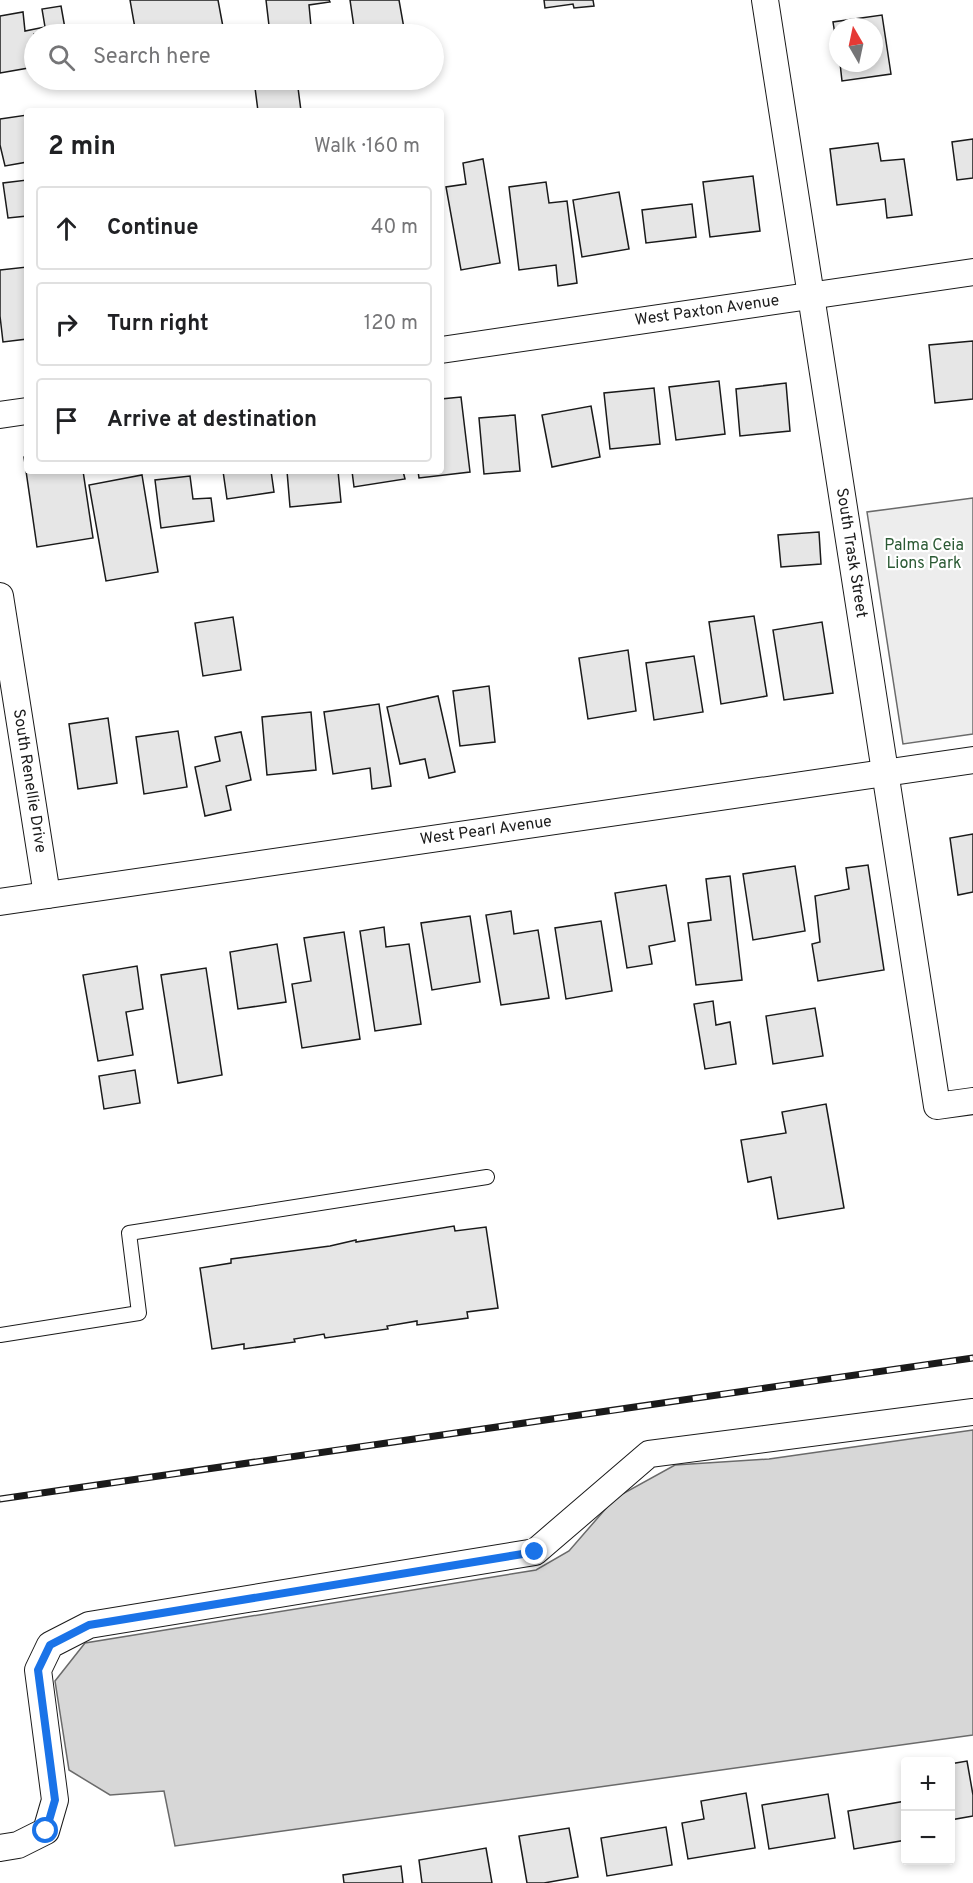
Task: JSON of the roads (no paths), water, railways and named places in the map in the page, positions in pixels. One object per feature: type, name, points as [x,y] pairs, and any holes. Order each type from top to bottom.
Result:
[{"type":"street","name":"South Trask Street","points":[[765,0],[937,1106],[973,1101]]},
{"type":"street","name":"West Paxton Avenue","points":[[444,350],[973,272]]},
{"type":"street","points":[[0,415],[24,411]]},
{"type":"street","name":"South Renellie Drive","points":[[0,596],[46,895]]},
{"type":"street","name":"West Pearl Avenue","points":[[0,902],[973,760]]},
{"type":"street","points":[[0,1848],[18,1845],[46,1831],[55,1800],[38,1670],[50,1645],[89,1625],[535,1552],[649,1455],[973,1412]]},
{"type":"lane","points":[[0,1335],[139,1313],[129,1233],[487,1177]]},
{"type":"railway","points":[[0,1499],[973,1358]]},
{"type":"park label","name":"Palma Ceia Lions Park","points":[[924,555]]}]
